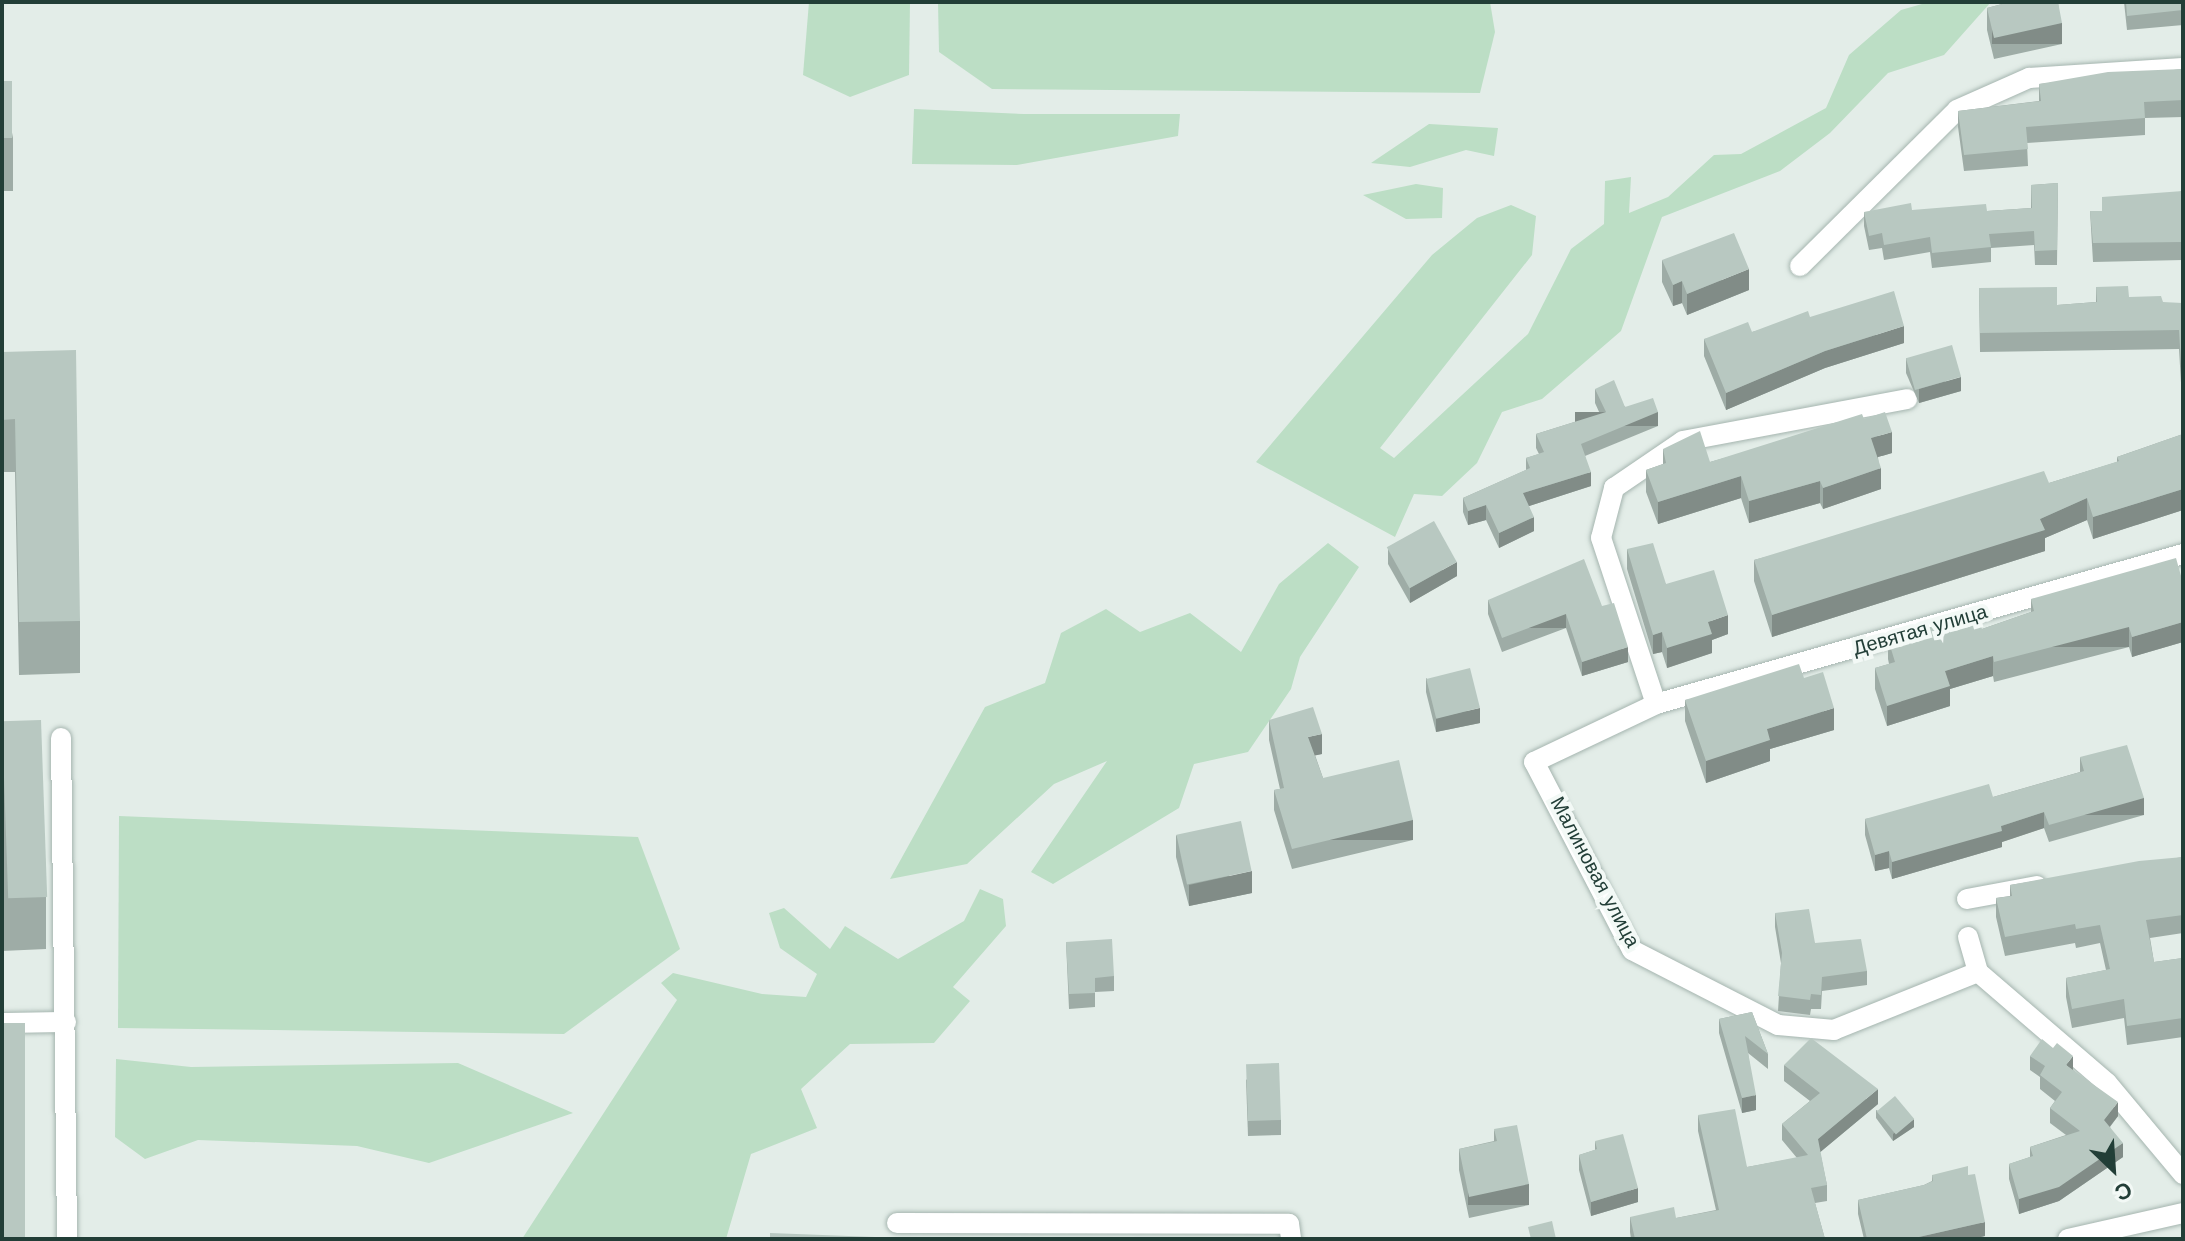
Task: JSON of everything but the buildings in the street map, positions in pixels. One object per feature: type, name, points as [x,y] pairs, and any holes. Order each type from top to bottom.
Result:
[{"type":"street","points":[[1800,266],[1957,110],[2029,78],[2183,68]]},
{"type":"street","points":[[1656,704],[1601,538],[1614,488],[1683,441],[1907,399]]},
{"type":"street","name":"Девятая улица","points":[[1534,762],[1656,704],[2183,554]]},
{"type":"street","points":[[61,738],[67,1239]]},
{"type":"street","name":"Малиновая улица","points":[[1534,762],[1632,950],[1778,1025],[1834,1030],[1978,972]]},
{"type":"street","points":[[1967,899],[2059,882]]},
{"type":"street","points":[[1968,937],[1978,972],[2107,1083],[2183,1174]]},
{"type":"street","points":[[2,1023],[66,1022]]},
{"type":"street","points":[[2068,1239],[2183,1213]]},
{"type":"street","points":[[897,1223],[1289,1224],[1291,1239]]},
{"type":"green space","points":[[809,2],[910,2],[909,75],[850,97],[803,75]]},
{"type":"green space","points":[[938,2],[1490,2],[1495,32],[1480,93],[992,89],[939,52]]},
{"type":"green space","points":[[1929,2],[1991,2],[1944,55],[1888,73],[1830,133],[1780,171],[1662,217],[1621,331],[1542,399],[1502,412],[1477,463],[1442,496],[1414,494],[1395,537],[1256,462],[1432,255],[1477,218],[1511,205],[1536,216],[1532,255],[1380,448],[1394,458],[1528,334],[1571,249],[1604,224],[1605,181],[1631,177],[1629,213],[1668,197],[1714,155],[1741,154],[1826,108],[1849,55],[1901,10]]},
{"type":"green space","points":[[914,109],[1024,114],[1180,114],[1178,136],[1017,165],[912,164]]},
{"type":"green space","points":[[1429,124],[1498,128],[1494,156],[1466,150],[1410,167],[1371,163]]},
{"type":"green space","points":[[1416,184],[1443,188],[1442,218],[1406,219],[1363,195]]},
{"type":"green space","points":[[1328,543],[1359,567],[1300,657],[1291,689],[1248,752],[1194,764],[1179,808],[1053,884],[1031,872],[1107,761],[1054,784],[967,864],[890,879],[985,707],[1045,683],[1061,633],[1106,609],[1140,632],[1190,613],[1241,652],[1279,584]]},
{"type":"green space","points":[[119,816],[638,837],[680,949],[564,1034],[118,1028]]},
{"type":"green space","points":[[980,889],[1003,899],[1006,926],[953,987],[970,1001],[934,1043],[850,1044],[801,1089],[817,1128],[751,1154],[726,1239],[522,1239],[677,1000],[661,983],[673,973],[762,994],[806,997],[817,974],[780,948],[769,913],[784,908],[830,949],[845,926],[898,959],[964,921]]},
{"type":"green space","points":[[116,1059],[191,1067],[458,1063],[573,1113],[429,1163],[357,1146],[198,1140],[145,1159],[115,1137]]}]
